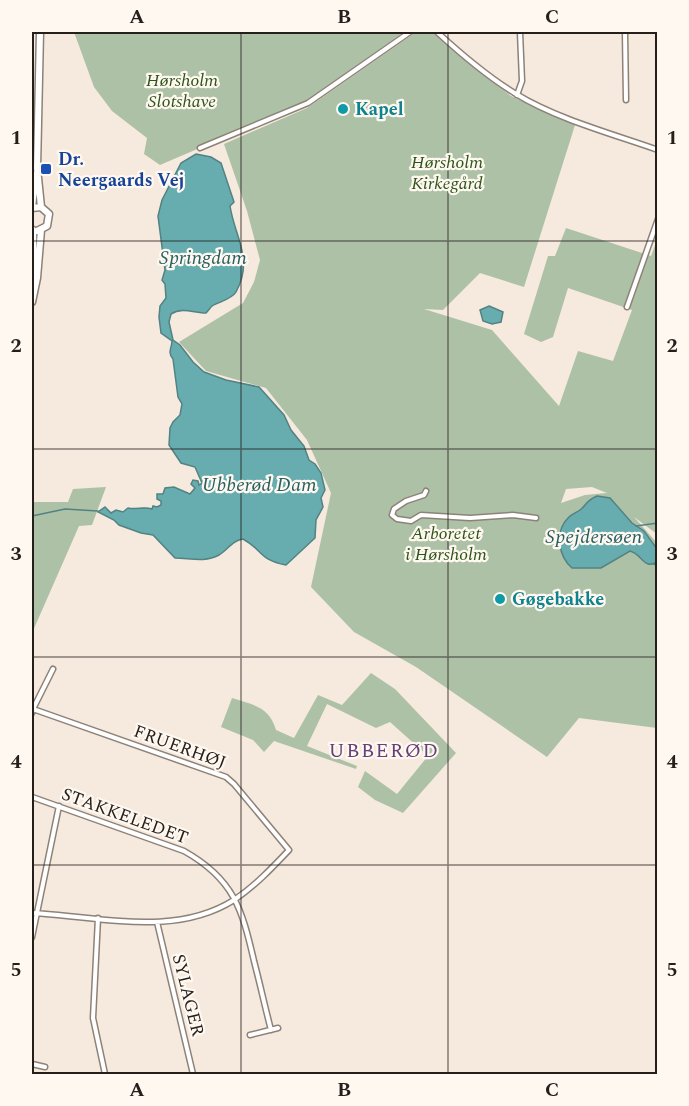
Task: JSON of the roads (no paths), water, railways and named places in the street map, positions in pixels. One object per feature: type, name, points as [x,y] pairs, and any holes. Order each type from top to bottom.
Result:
[{"type":"main road","points":[[34,285],[41,231],[50,219],[46,210],[41,207],[32,207],[37,168],[40,32]]},
{"type":"main road","points":[[37,168],[41,207]]},
{"type":"main road","points":[[32,302],[34,285],[32,230],[41,231]]},
{"type":"street","points":[[200,148],[308,103],[410,32]]},
{"type":"street","points":[[437,32],[459,52],[517,95],[582,123],[657,150]]},
{"type":"street","points":[[517,95],[522,81],[520,32]]},
{"type":"street","points":[[625,32],[626,100]]},
{"type":"street","points":[[627,307],[657,219]]},
{"type":"street","points":[[426,491],[424,495],[406,501],[394,509],[392,515],[397,519],[411,521],[421,515],[470,518],[513,515],[536,518]]},
{"type":"street","name":"FRUERHØJ","points":[[53,669],[32,711],[226,777],[289,850],[236,899]]},
{"type":"street","name":"STAKKELEDET","points":[[32,797],[184,851],[210,868],[236,899],[246,924],[271,1029]]},
{"type":"street","points":[[32,937],[34,913],[59,806]]},
{"type":"street","points":[[34,913],[157,922],[196,917],[236,899]]},
{"type":"street","points":[[98,918],[93,1018],[105,1074]]},
{"type":"street","name":"SYLAGER","points":[[157,922],[194,1074]]},
{"type":"street","points":[[250,1035],[278,1028]]},
{"type":"street","points":[[32,1064],[45,1067]]},
{"type":"water","name":"Ubberød Dam","points":[[196,154],[211,157],[221,163],[234,202],[230,206],[242,249],[243,269],[241,280],[232,297],[212,306],[206,313],[175,312],[171,314],[169,322],[173,340],[204,372],[226,380],[259,387],[284,415],[291,430],[304,446],[309,460],[321,473],[325,490],[321,498],[323,507],[316,520],[315,538],[286,565],[266,557],[243,539],[213,557],[175,558],[153,535],[119,525],[98,512],[105,507],[111,513],[116,510],[123,512],[128,508],[152,509],[153,506],[161,505],[157,494],[163,494],[165,488],[174,487],[190,494],[195,488],[191,484],[193,480],[198,481],[199,485],[202,483],[195,467],[181,463],[169,445],[170,428],[180,415],[182,404],[178,397],[173,359],[170,354],[172,341],[161,333],[159,317],[160,306],[166,298],[165,284],[162,280],[165,270],[158,216],[162,200],[181,163]]},
{"type":"water","points":[[489,306],[503,312],[501,322],[492,324],[483,321],[480,310]]},
{"type":"water","name":"Spejdersøen","points":[[597,496],[610,498],[632,523],[644,531],[657,549],[657,562],[646,563],[630,551],[601,568],[572,568],[561,551],[561,530],[571,515]]},
{"type":"waterway","points":[[32,516],[65,509],[98,511]]},
{"type":"waterway","points":[[636,526],[658,523]]},
{"type":"waterway","points":[[654,564],[658,567]]},
{"type":"place","name":"Kapel","points":[[343,109]]},
{"type":"place","name":"Dr. Neergaards Vej","points":[[46,169]]},
{"type":"place","name":"Gøgebakke","points":[[500,599]]},
{"type":"district","name":"UBBERØD","points":[[384,751]]},
{"type":"park label","name":"Hørsholm Slotshave","points":[[182,90]]},
{"type":"park label","name":"Hørsholm Kirkegård","points":[[447,172]]},
{"type":"park label","name":"Arboretet i Hørsholm","points":[[446,543]]},
{"type":"water label","name":"Springdam","points":[[203,258]]}]
